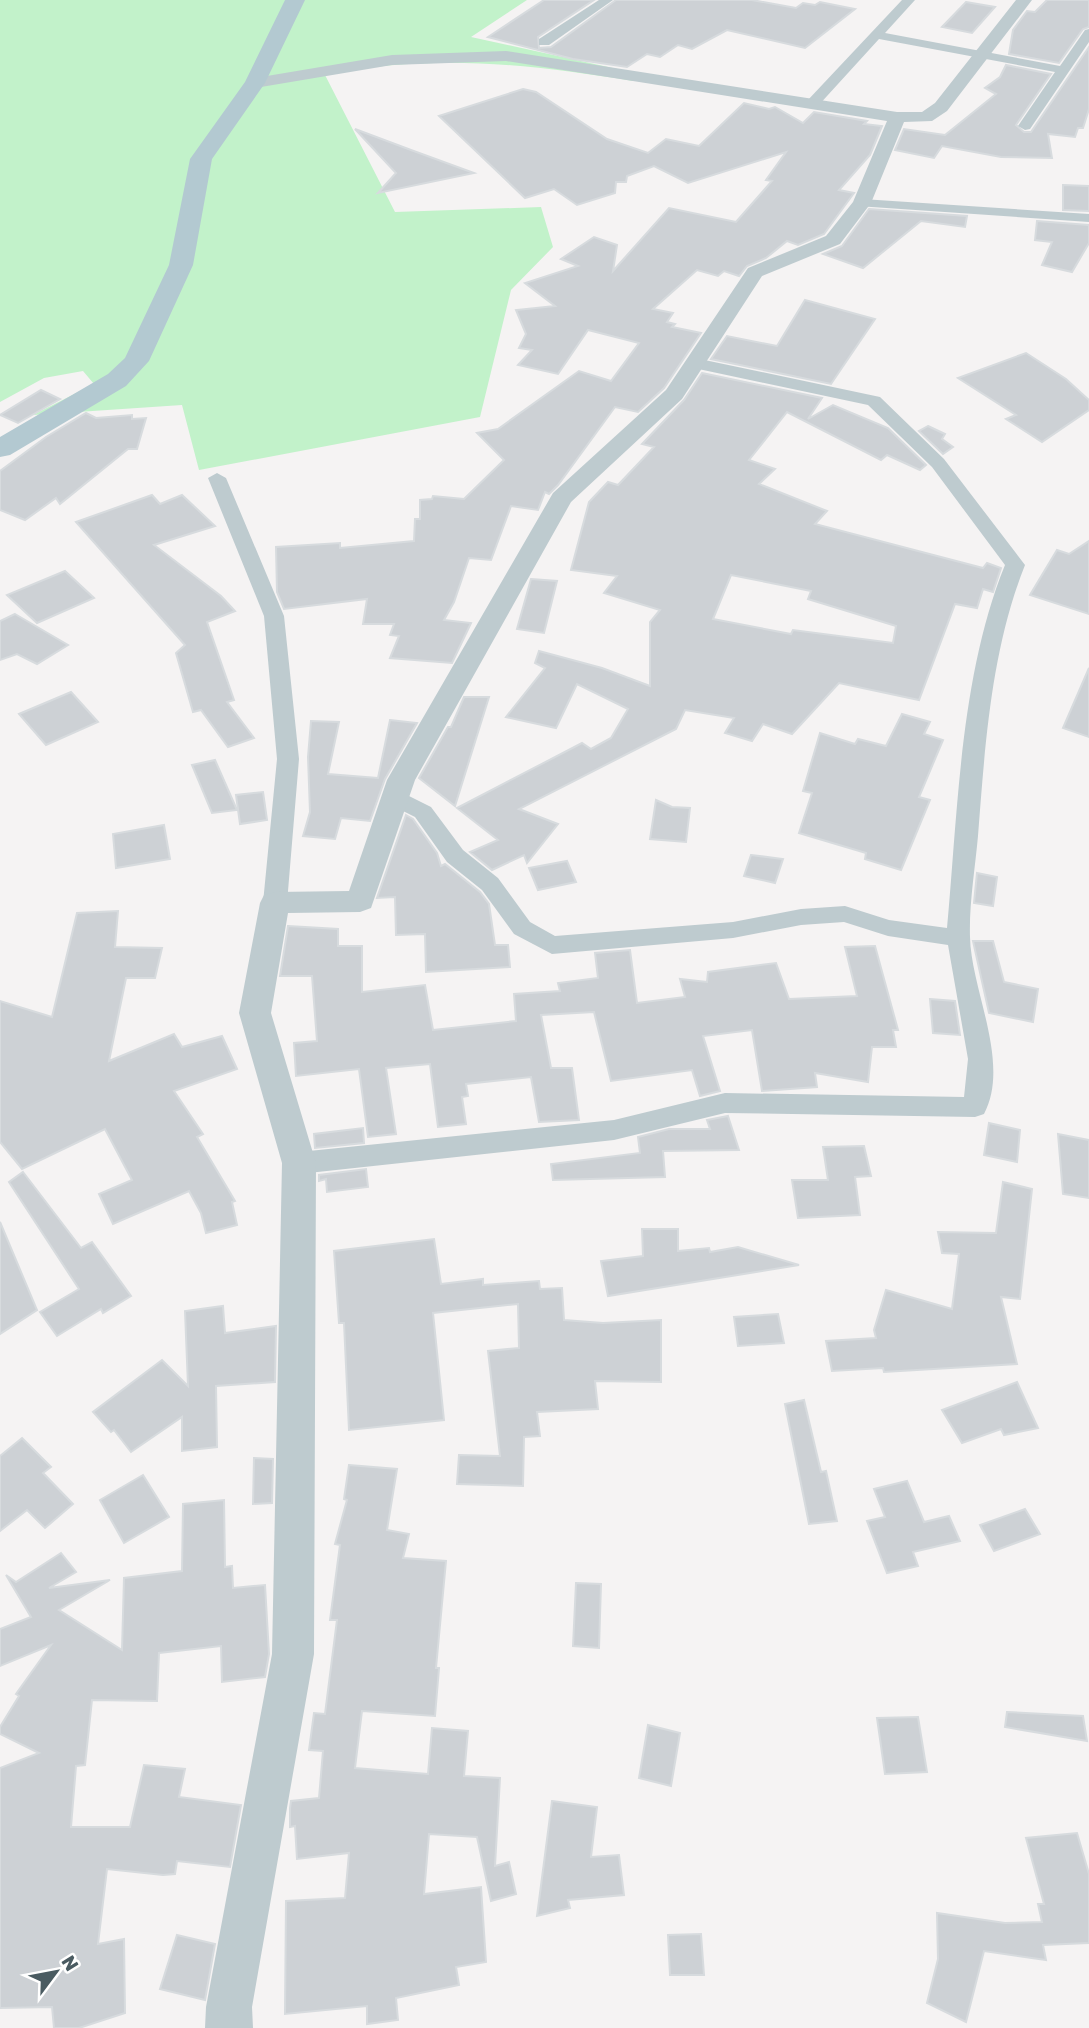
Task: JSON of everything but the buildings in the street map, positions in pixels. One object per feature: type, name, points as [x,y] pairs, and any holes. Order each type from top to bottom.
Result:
[{"type":"main road","points":[[0,449],[117,380],[136,361],[181,265],[201,159],[255,83],[295,0]]},
{"type":"street","points":[[544,42],[607,0]]},
{"type":"street","points":[[812,104],[909,0]]},
{"type":"street","points":[[255,83],[392,60],[506,56],[897,117],[926,117],[941,107],[1024,0]]},
{"type":"street","points":[[1025,126],[1089,33]]},
{"type":"street","points":[[876,35],[980,57],[1067,65],[1089,64]]},
{"type":"street","points":[[275,903],[360,901],[401,780],[561,498],[674,394],[755,272],[833,240],[862,203],[897,117]]},
{"type":"street","points":[[862,203],[1089,218]]},
{"type":"street","points":[[299,1163],[614,1130],[725,1103],[975,1107],[981,1059],[958,938],[976,731],[1000,600],[1016,565],[938,463],[874,401],[773,382],[695,363]]},
{"type":"street","points":[[217,478],[274,616],[288,759],[275,903],[255,1013],[299,1163],[293,1654],[229,2007],[229,2028]]},
{"type":"street","points":[[395,798],[423,812],[455,856],[490,884],[522,928],[552,945],[733,930],[801,917],[845,914],[888,928],[958,938]]},
{"type":"green space","points":[[0,0],[527,0],[471,37],[640,74],[633,81],[517,66],[442,63],[365,68],[325,75],[395,212],[541,207],[553,247],[511,290],[480,417],[199,470],[182,405],[33,415],[94,384],[83,371],[44,378],[0,402]]}]
